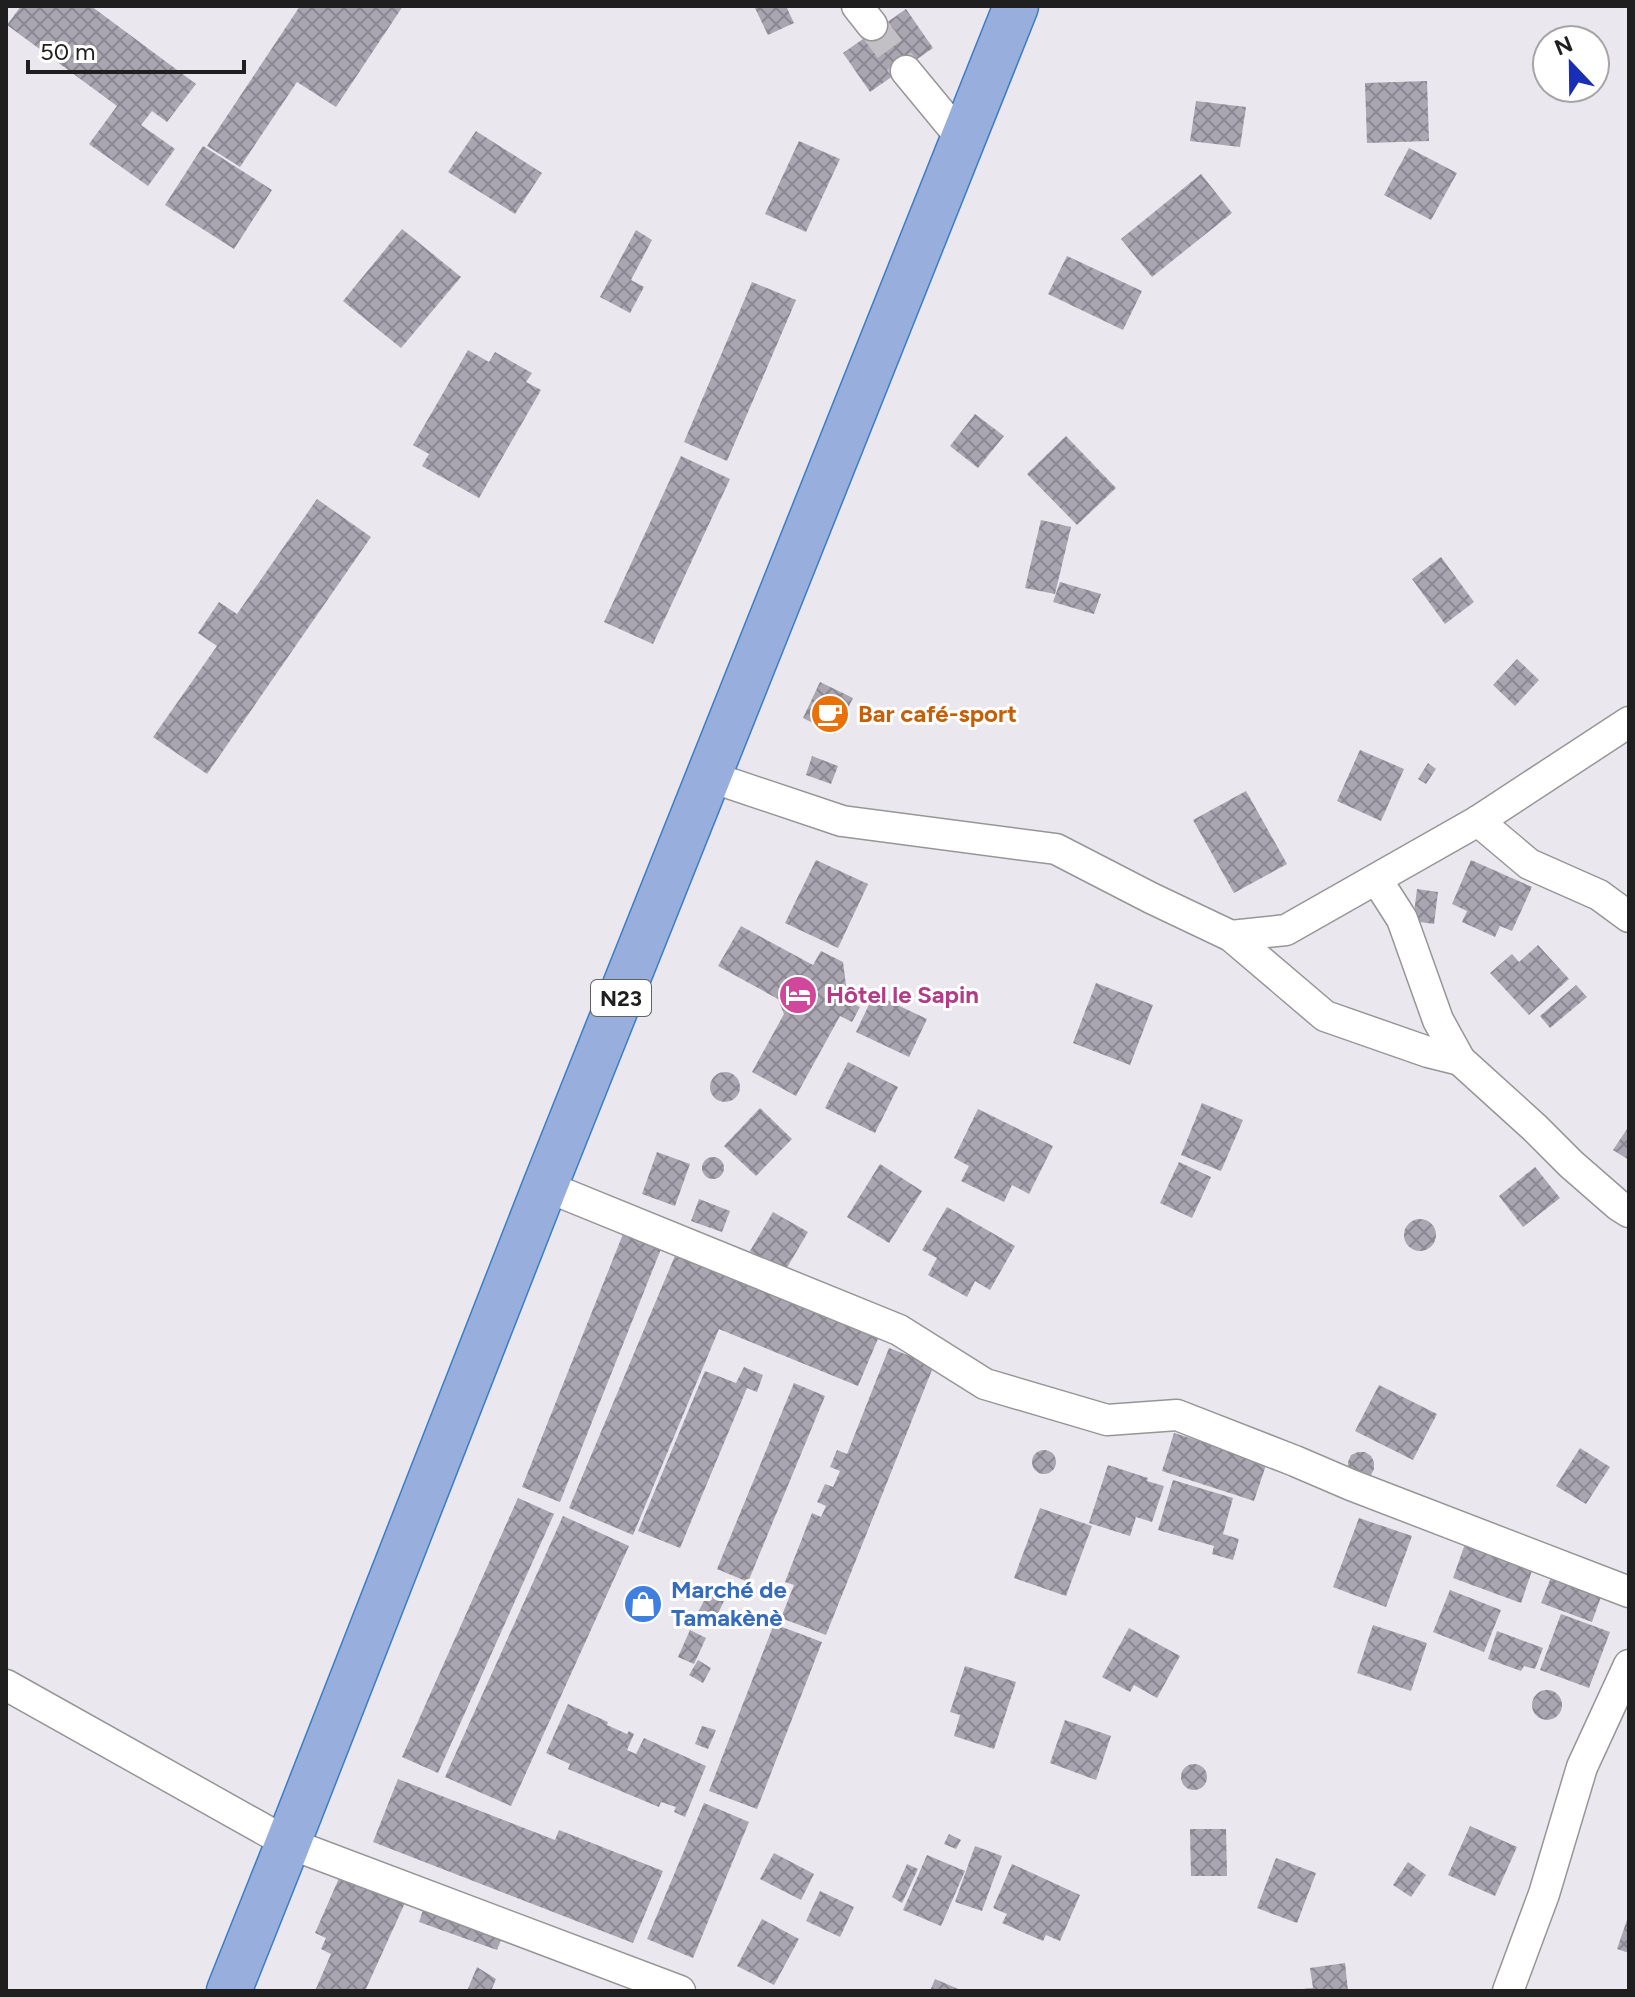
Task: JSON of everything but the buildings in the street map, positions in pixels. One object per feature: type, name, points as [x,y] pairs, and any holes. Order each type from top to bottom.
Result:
[{"type":"highway","name":"N23","points":[[229,1991],[545,1186],[1016,6]]},
{"type":"street","points":[[906,71],[963,140]]},
{"type":"street","points":[[1231,936],[1286,930],[1478,821],[1629,722]]},
{"type":"street","points":[[708,776],[842,821],[1056,849],[1231,936],[1325,1016],[1460,1060]]},
{"type":"street","points":[[1478,821],[1529,864],[1599,895],[1629,917]]},
{"type":"street","points":[[1377,880],[1402,919],[1438,1020],[1460,1060],[1571,1164],[1629,1212]]},
{"type":"street","points":[[545,1186],[899,1330],[985,1384],[1107,1420],[1177,1415],[1629,1592]]},
{"type":"street","points":[[1508,1991],[1544,1894],[1582,1767],[1629,1665]]},
{"type":"street","points":[[6,1685],[288,1843],[680,1991]]},
{"type":"tunnel","points":[[872,25],[906,71]]},
{"type":"place","name":"Bar café-sport","points":[[830,714]]},
{"type":"place","name":"Hôtel le Sapin","points":[[798,995]]},
{"type":"place","name":"Marché de Tamakènè","points":[[643,1604]]}]
